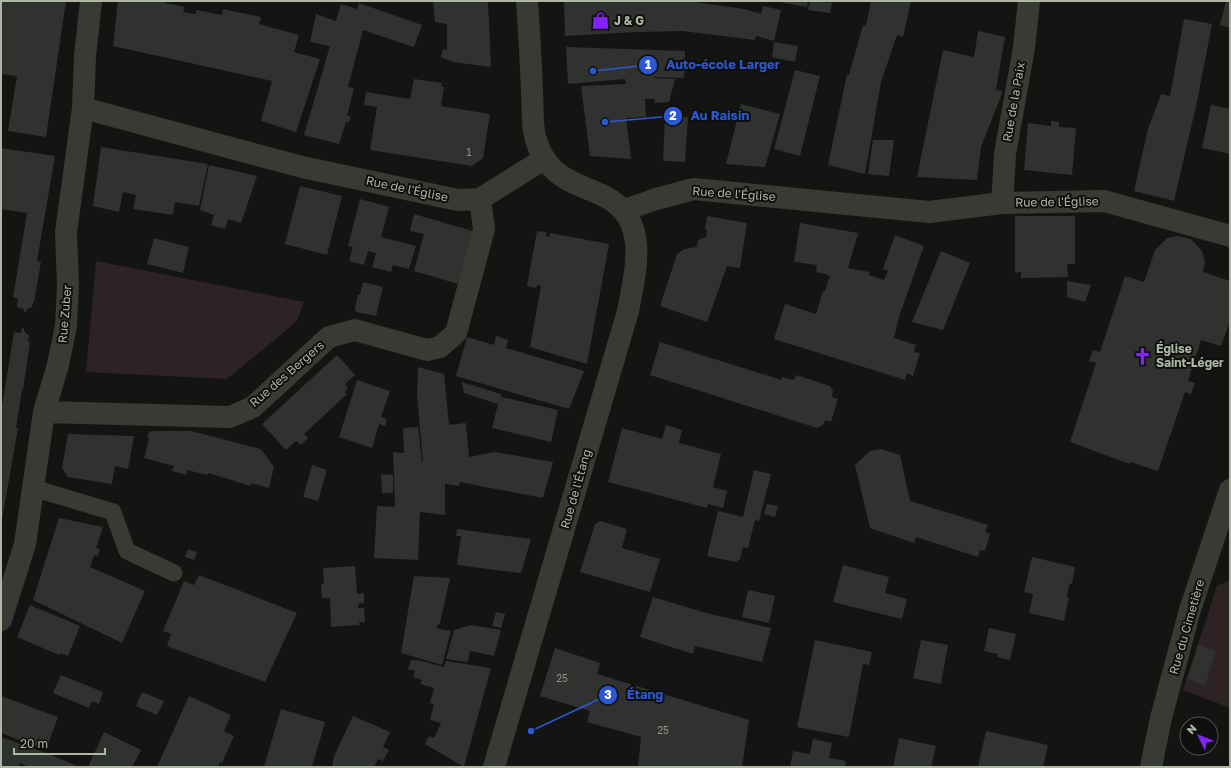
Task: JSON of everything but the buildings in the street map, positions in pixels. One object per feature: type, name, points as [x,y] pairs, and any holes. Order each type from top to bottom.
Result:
[{"type":"street","name":"Rue Zuber","points":[[1,620],[25,544],[44,412],[58,365],[66,326],[68,285],[66,232],[83,108],[85,56],[91,1]]},
{"type":"street","points":[[527,1],[534,132],[544,159],[558,174],[573,184],[596,192],[613,201],[624,210]]},
{"type":"street","name":"Rue de la Paix","points":[[1002,203],[1005,154],[1024,48],[1029,1]]},
{"type":"street","name":"Rue de l'Église","points":[[83,108],[302,166],[458,200],[480,199],[544,159]]},
{"type":"street","name":"Rue de l'Église","points":[[624,210],[656,199],[694,189],[929,212],[1002,203],[1104,200],[1230,236]]},
{"type":"street","name":"Rue des Bergers","points":[[44,412],[230,417],[253,407],[329,337],[355,330],[427,350],[440,347],[456,333],[484,229],[480,199]]},
{"type":"street","name":"Rue de l'Étang","points":[[494,767],[628,311],[637,265],[635,232],[624,210]]},
{"type":"street","name":"Rue du Cimetière","points":[[1151,767],[1161,718],[1190,610],[1230,490]]},
{"type":"lane","points":[[33,488],[112,512],[127,551],[174,572]]},
{"type":"shaded area","points":[[96,261],[304,302],[297,321],[227,379],[86,372]]},
{"type":"shaded area","points":[[1230,580],[1230,708],[1183,690],[1217,586]]},
{"type":"place","name":"J & G","points":[[601,21]]},
{"type":"place","name":"Auto-école Larger","points":[[593,71]]},
{"type":"place","name":"Au Raisin","points":[[605,122]]},
{"type":"place","name":"Église Saint-Léger","points":[[1143,356]]},
{"type":"place","name":"Étang","points":[[531,731]]}]
